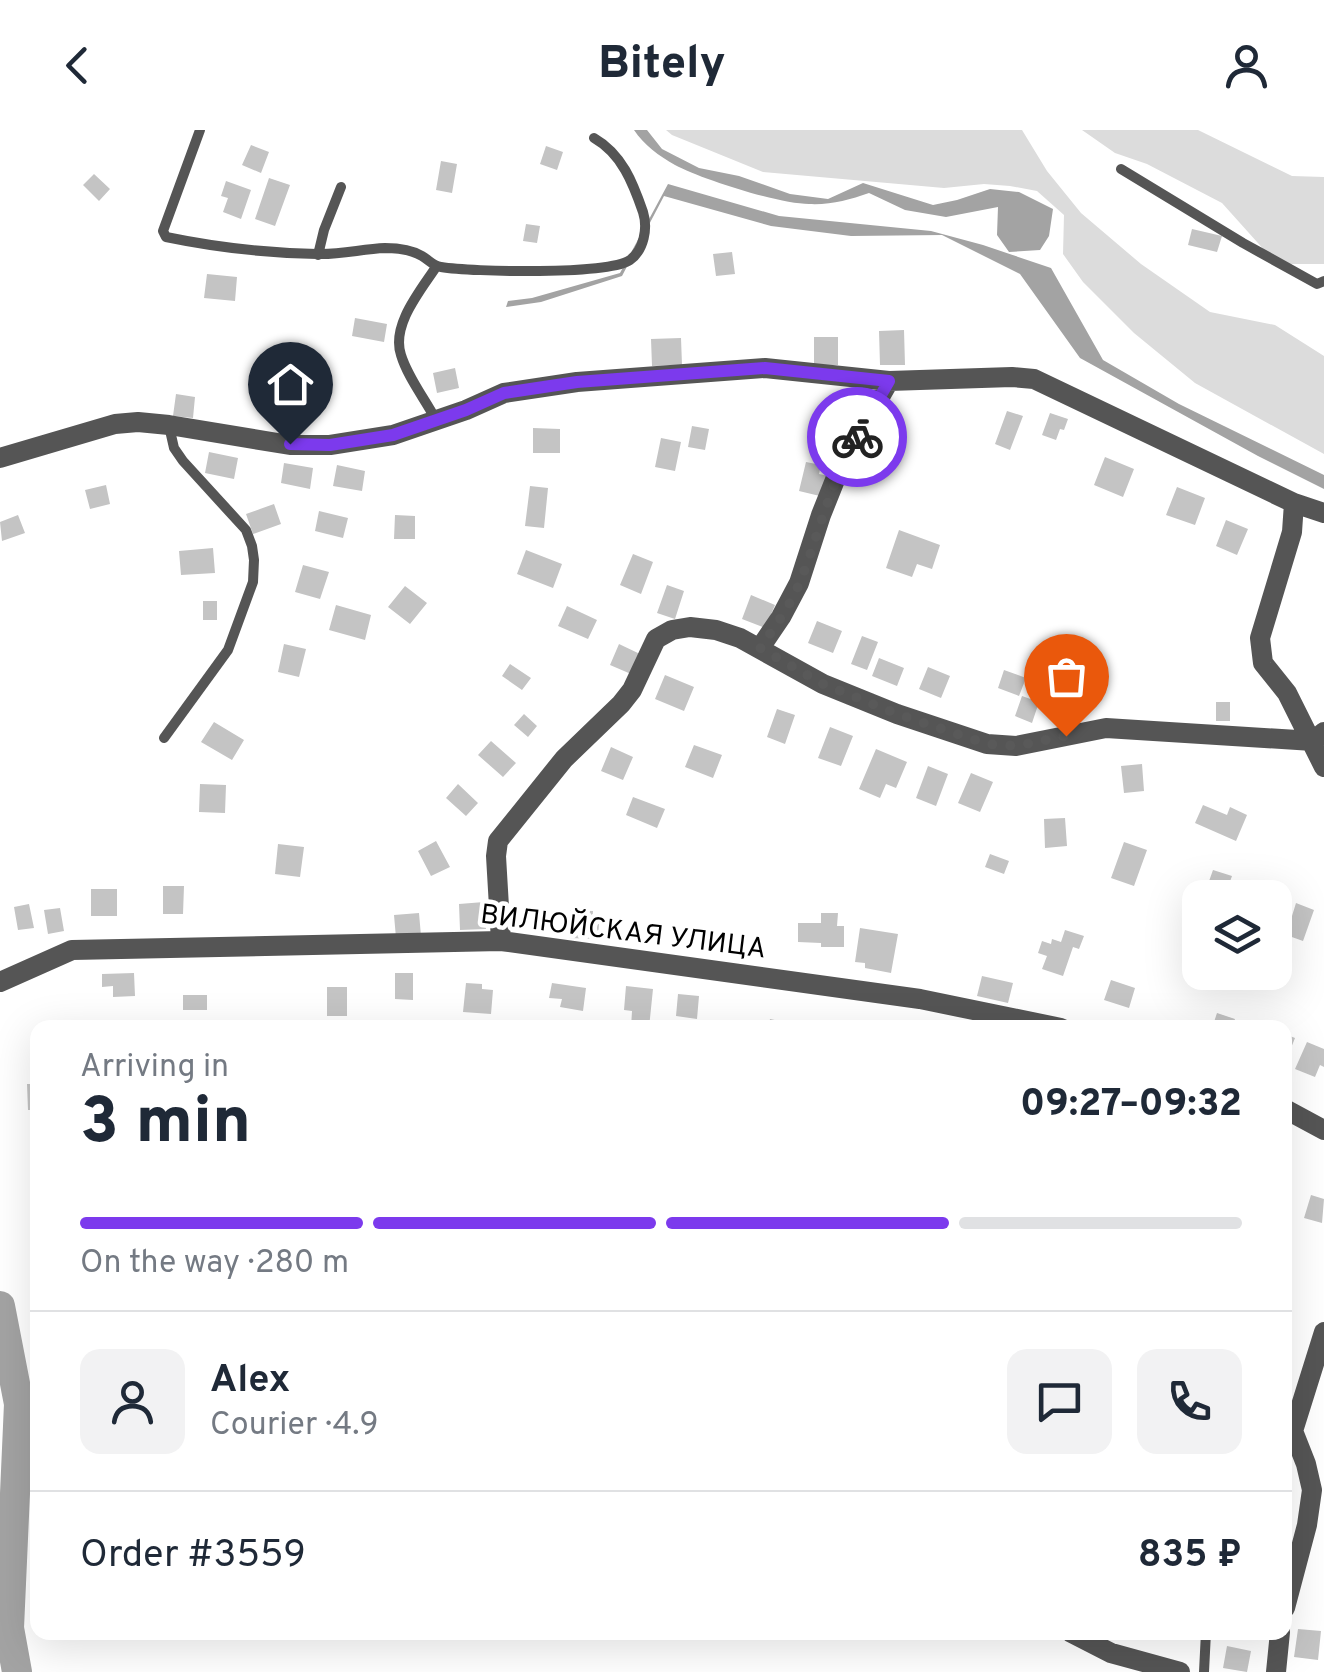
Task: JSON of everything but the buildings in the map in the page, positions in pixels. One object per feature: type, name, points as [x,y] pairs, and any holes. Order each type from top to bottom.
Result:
[{"type":"street","points":[[0,458],[115,424],[138,422],[313,446],[393,435],[504,393],[577,382],[765,368],[889,381],[1012,376],[1034,379],[1294,503],[1324,513]]},
{"type":"street","points":[[760,648],[799,583],[841,464],[889,381]]},
{"type":"street","points":[[1294,503],[1292,532],[1260,638],[1264,663],[1319,736],[1324,767]]},
{"type":"street","points":[[501,941],[498,841],[564,759],[621,704],[632,690],[656,639],[672,630],[716,630],[740,638],[842,691],[987,744],[1016,746],[1106,728],[1319,736]]},
{"type":"street","name":"ВИЛЮЙСКАЯ УЛИЦА","points":[[0,982],[72,950],[501,941],[920,999],[1022,1020]]},
{"type":"street","points":[[1292,1113],[1324,1130]]},
{"type":"street","points":[[1292,1582],[1312,1490],[1293,1431],[1324,1332]]},
{"type":"street","points":[[1085,1640],[1110,1653],[1180,1672]]},
{"type":"street","points":[[1276,1672],[1279,1640]]},
{"type":"lane","points":[[200,130],[163,231],[166,236],[245,249],[318,254],[386,248],[412,251],[436,267],[556,272],[628,263],[640,250],[646,220],[633,184],[619,160],[594,138]]},
{"type":"lane","points":[[1121,169],[1242,243],[1317,284],[1324,281]]},
{"type":"lane","points":[[318,254],[341,186]]},
{"type":"lane","points":[[436,267],[413,303],[399,345],[406,367],[436,420]]},
{"type":"lane","points":[[164,738],[228,650],[253,582],[254,560],[246,530],[182,461],[174,448],[169,424]]},
{"type":"lane","points":[[1204,1672],[1206,1640]]},
{"type":"shaded area","points":[[634,130],[647,130],[662,149],[699,168],[739,176],[790,194],[828,199],[863,183],[933,205],[990,189],[1019,192],[1053,209],[1049,236],[1040,250],[1009,252],[997,235],[998,207],[946,217],[905,210],[869,193],[817,204],[760,195],[675,165],[652,150]]},
{"type":"shaded area","points":[[666,130],[1022,130],[1047,171],[1081,213],[1141,264],[1210,312],[1275,325],[1324,356],[1324,454],[1195,383],[1134,333],[1083,282],[1063,254],[1064,215],[1037,191],[984,184],[944,188],[763,172]]},
{"type":"shaded area","points":[[1082,130],[1198,130],[1292,176],[1324,177],[1324,264],[1290,264],[1266,252],[1222,203],[1147,164],[1115,153]]},
{"type":"shaded area","points":[[668,184],[779,216],[931,231],[1051,268],[1103,360],[1179,404],[1324,475],[1324,489],[1080,358],[1020,274],[942,235],[851,236],[771,226],[664,196],[622,276],[541,302],[506,307],[508,301],[620,273]]},
{"type":"waterway","points":[[0,1306],[19,1404],[9,1628],[17,1672]]},
{"type":"way so far","points":[[857,437],[841,464],[799,583],[760,648],[823,684],[987,744],[1016,746],[1066,736]]},
{"type":"route","points":[[290,444],[330,445],[393,435],[504,393],[577,382],[765,368],[889,381],[857,437]]}]
